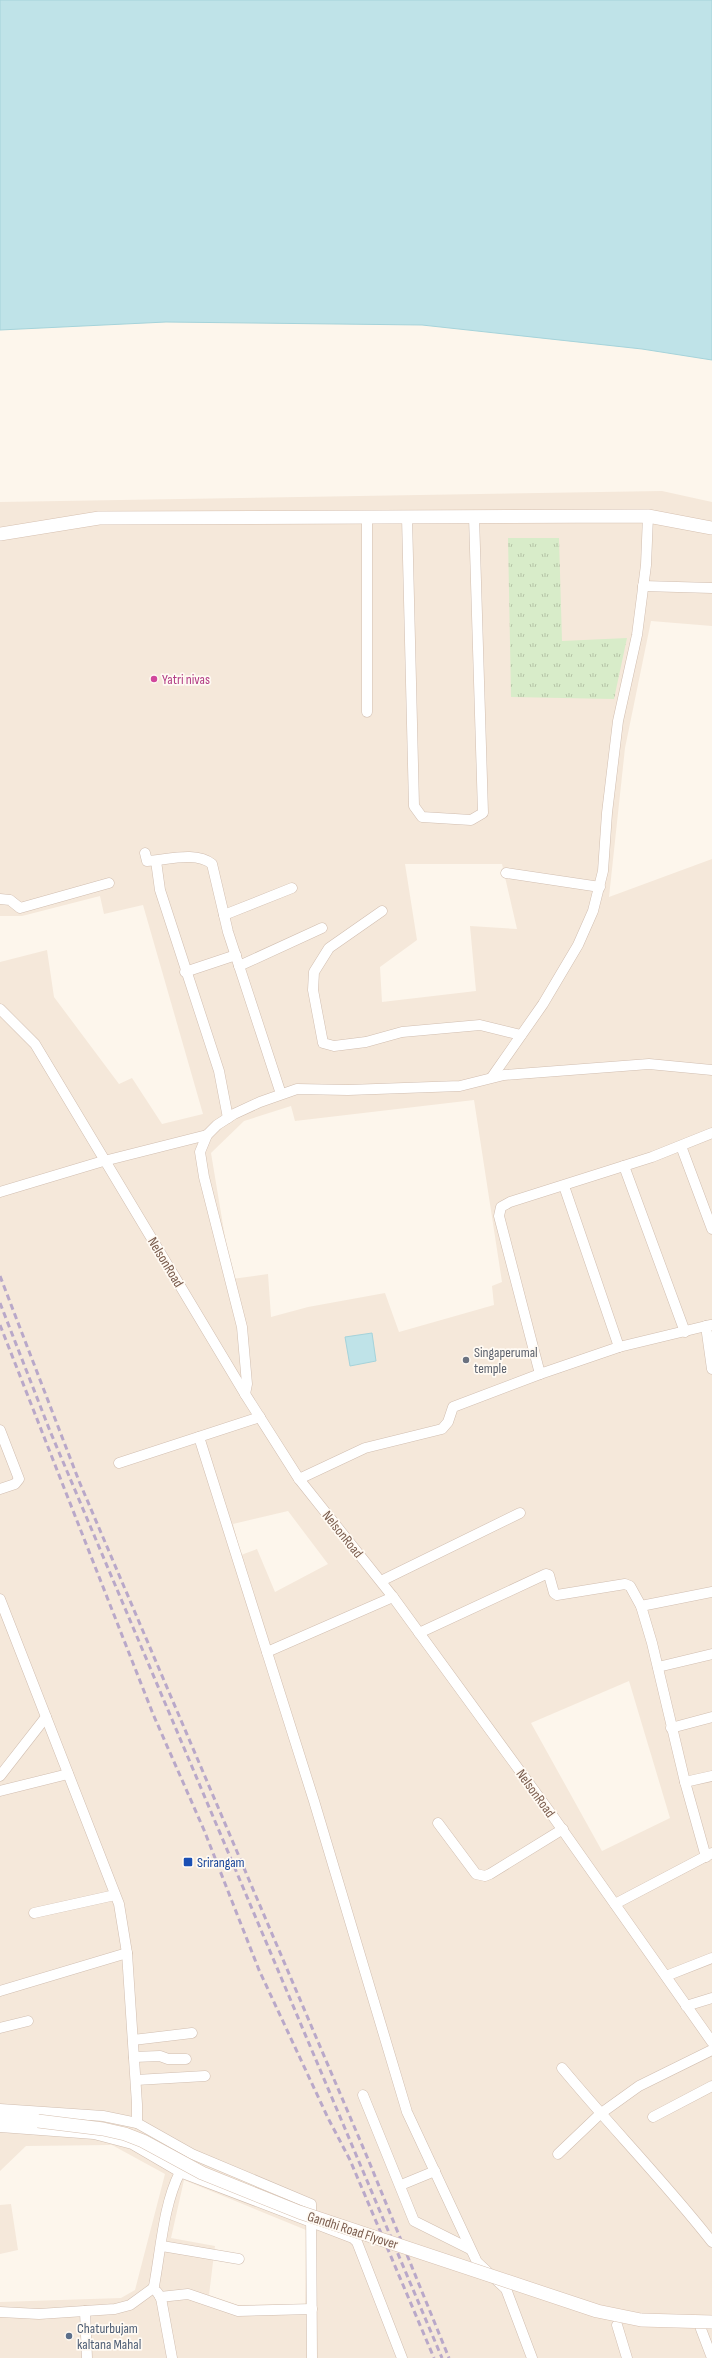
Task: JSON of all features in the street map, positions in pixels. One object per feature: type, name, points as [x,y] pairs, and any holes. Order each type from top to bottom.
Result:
[{"type":"main road","points":[[0,534],[99,518],[648,516],[712,528]]},
{"type":"main road","name":"Gandhi Road Flyover","points":[[0,2110],[125,2134],[143,2141],[202,2173],[299,2212],[614,2316],[642,2320],[707,2325]]},
{"type":"street","points":[[407,516],[414,806],[422,817],[471,820],[483,813],[474,516]]},
{"type":"street","points":[[492,1077],[543,1004],[578,945],[593,911],[600,887],[618,720],[637,635],[643,586],[648,516]]},
{"type":"street","points":[[367,517],[367,712]]},
{"type":"street","points":[[643,586],[712,588]]},
{"type":"street","points":[[145,853],[148,861],[193,857],[206,859],[212,864],[224,915],[239,966],[281,1094]]},
{"type":"street","points":[[156,861],[160,890],[185,972],[219,1071],[228,1118]]},
{"type":"street","points":[[506,873],[600,887]]},
{"type":"street","points":[[0,899],[10,900],[20,908],[110,883]]},
{"type":"street","points":[[224,915],[292,888]]},
{"type":"street","points":[[382,911],[329,948],[314,972],[312,990],[323,1043],[334,1046],[366,1042],[402,1032],[480,1025],[521,1035]]},
{"type":"street","points":[[239,966],[322,928]]},
{"type":"street","points":[[185,972],[236,955]]},
{"type":"street","name":"NelsonRoad","points":[[0,1009],[35,1044],[245,1394],[299,1479],[393,1597],[563,1829],[712,2042]]},
{"type":"street","points":[[245,1394],[248,1384],[242,1327],[204,1178],[200,1152],[201,1144],[207,1135],[228,1118],[281,1094],[305,1089],[348,1090],[460,1086],[492,1077],[657,1063],[712,1070]]},
{"type":"street","points":[[540,1374],[499,1211],[502,1205],[624,1166],[681,1146],[712,1133]]},
{"type":"street","points":[[0,1192],[105,1160],[207,1135]]},
{"type":"street","points":[[681,1146],[712,1229]]},
{"type":"street","points":[[624,1166],[685,1332]]},
{"type":"street","points":[[564,1186],[619,1347]]},
{"type":"street","points":[[299,1479],[365,1448],[442,1429],[448,1422],[453,1407],[540,1374],[619,1347],[709,1325],[712,1369]]},
{"type":"street","points":[[119,1463],[260,1417]]},
{"type":"street","points":[[0,1430],[19,1479],[15,1484],[0,1489]]},
{"type":"street","points":[[199,1437],[314,1801],[404,2102],[470,2249],[479,2265],[506,2288],[532,2358]]},
{"type":"street","points":[[381,1581],[520,1513]]},
{"type":"street","points":[[419,1633],[546,1574],[549,1575],[554,1592],[557,1595],[624,1584],[630,1586],[642,1606],[685,1782],[709,1855],[615,1904]]},
{"type":"street","points":[[642,1606],[712,1592]]},
{"type":"street","points":[[267,1652],[393,1597]]},
{"type":"street","points":[[0,1599],[115,1895],[127,1953],[136,2080],[137,2123]]},
{"type":"street","points":[[658,1667],[712,1654]]},
{"type":"street","points":[[0,1776],[46,1717]]},
{"type":"street","points":[[671,1728],[712,1717]]},
{"type":"street","points":[[0,1791],[68,1774]]},
{"type":"street","points":[[685,1782],[712,1776]]},
{"type":"street","points":[[438,1823],[476,1874],[481,1876],[490,1874],[563,1829]]},
{"type":"street","points":[[34,1913],[115,1895]]},
{"type":"street","points":[[0,1991],[127,1953]]},
{"type":"street","points":[[666,1976],[712,1958]]},
{"type":"street","points":[[686,2006],[712,1998]]},
{"type":"street","points":[[0,2028],[28,2021]]},
{"type":"street","points":[[133,2040],[192,2033]]},
{"type":"street","points":[[558,2154],[600,2114],[639,2086],[712,2050]]},
{"type":"street","points":[[134,2057],[160,2056],[168,2059],[186,2059]]},
{"type":"street","points":[[562,2068],[600,2114],[689,2212],[712,2242]]},
{"type":"street","points":[[136,2080],[204,2076]]},
{"type":"street","points":[[653,2118],[712,2086]]},
{"type":"street","points":[[363,2096],[416,2223],[470,2249]]},
{"type":"street","points":[[0,2110],[103,2116],[137,2123],[192,2154],[308,2202],[313,2208],[312,2358]]},
{"type":"street","points":[[0,2127],[94,2134],[132,2144],[180,2172],[356,2240],[402,2358]]},
{"type":"street","points":[[401,2185],[435,2171]]},
{"type":"street","points":[[0,2312],[29,2315],[126,2306],[153,2288],[162,2246],[166,2213],[180,2172]]},
{"type":"street","points":[[162,2246],[240,2259]]},
{"type":"street","points":[[153,2288],[160,2297],[172,2358]]},
{"type":"street","points":[[160,2297],[188,2294],[240,2312],[312,2309]]},
{"type":"street","points":[[85,2311],[86,2358]]},
{"type":"street","points":[[617,2325],[627,2358]]},
{"type":"street","points":[[707,2325],[712,2358]]},
{"type":"shaded area","points":[[662,491],[712,502],[712,626],[651,621],[625,748],[609,897],[712,859],[712,2358],[0,2358],[0,2302],[121,2298],[135,2290],[165,2174],[112,2145],[26,2146],[0,2171],[0,962],[47,950],[54,997],[119,1084],[132,1078],[162,1124],[203,1114],[143,905],[104,914],[100,896],[22,916],[0,916],[0,502]],"holes":[[[405,864],[502,864],[517,929],[470,926],[476,991],[382,1002],[380,967],[417,940]],[[474,1100],[502,1282],[492,1286],[494,1305],[399,1332],[385,1293],[308,1307],[271,1317],[268,1274],[232,1279],[211,1153],[244,1121],[291,1106],[295,1121]],[[288,1511],[328,1564],[275,1592],[257,1549],[241,1555],[233,1524]],[[629,1681],[670,1818],[602,1851],[531,1723]],[[184,2180],[306,2230],[305,2304],[238,2305],[209,2295],[215,2246],[171,2238]]]},
{"type":"shaded area","points":[[11,2204],[18,2250],[0,2254],[0,2205]]},
{"type":"green space","points":[[508,538],[559,538],[562,641],[627,638],[614,699],[511,697]]},
{"type":"water","points":[[0,0],[712,0],[712,360],[642,349],[422,325],[166,322],[0,330]]},
{"type":"water","points":[[372,1333],[376,1361],[350,1366],[345,1337]]},
{"type":"railway","points":[[0,1276],[79,1481],[368,2159],[449,2358]]},
{"type":"railway","points":[[0,1303],[50,1431],[442,2358]]},
{"type":"railway","points":[[0,1325],[153,1714],[204,1830],[259,1970],[328,2118],[350,2160],[434,2358]]},
{"type":"place","name":"Yatri nivas","points":[[154,679]]},
{"type":"place","name":"Singaperumal temple","points":[[466,1360]]},
{"type":"place","name":"Srirangam","points":[[188,1862]]},
{"type":"place","name":"Chaturbujam kaltana Mahal","points":[[69,2336]]}]
